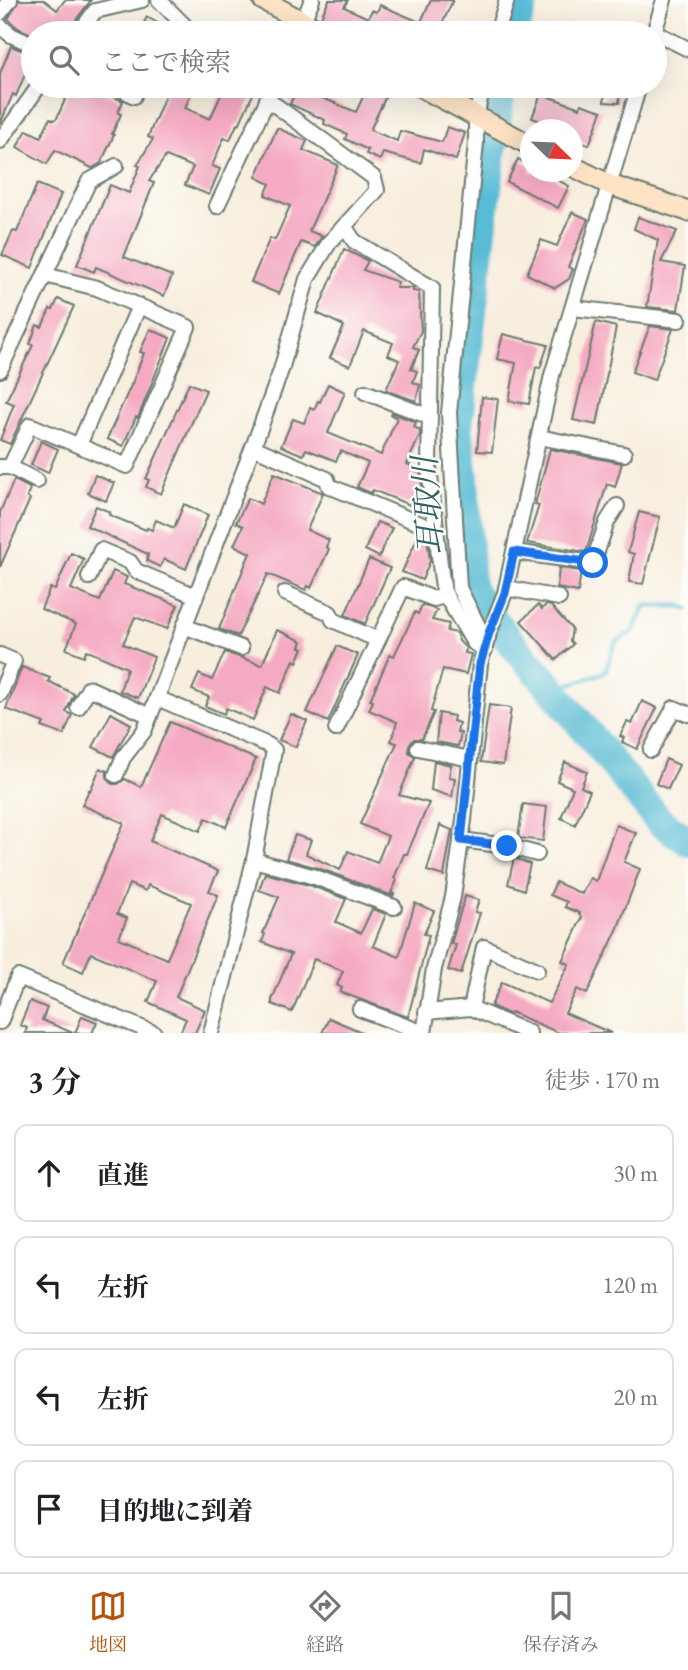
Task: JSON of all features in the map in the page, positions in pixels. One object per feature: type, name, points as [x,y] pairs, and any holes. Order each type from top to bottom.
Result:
[{"type":"street","points":[[0,13],[10,0]]},
{"type":"street","points":[[88,21],[95,11],[142,0]]},
{"type":"street","points":[[159,0],[180,21]]},
{"type":"street","points":[[263,0],[292,21]]},
{"type":"street","points":[[304,21],[312,0]]},
{"type":"street","points":[[501,21],[507,0]]},
{"type":"street","points":[[658,21],[664,0]]},
{"type":"street","points":[[0,26],[21,40]]},
{"type":"street","points":[[667,39],[688,49]]},
{"type":"street","points":[[0,141],[30,98]]},
{"type":"street","points":[[217,206],[264,98]]},
{"type":"street","points":[[116,775],[123,758],[144,731],[157,698],[281,370],[307,279],[329,243],[377,190],[374,178],[276,98]]},
{"type":"street","points":[[441,98],[520,140]]},
{"type":"street","points":[[481,98],[449,413],[459,588],[487,640]]},
{"type":"street","points":[[360,1009],[424,1033],[434,969],[453,897],[480,664],[505,591],[552,375],[635,98]]},
{"type":"street","points":[[0,370],[89,181],[116,166]]},
{"type":"street","points":[[583,172],[610,185],[688,211]]},
{"type":"street","points":[[345,227],[354,241],[432,288],[429,467],[435,530],[446,595],[474,643],[487,640]]},
{"type":"street","points":[[37,481],[5,467],[30,425],[127,466],[188,327],[97,288],[45,275]]},
{"type":"street","points":[[79,445],[139,306]]},
{"type":"street","points":[[573,307],[679,320]]},
{"type":"street","points":[[365,392],[430,417]]},
{"type":"street","points":[[539,437],[624,454]]},
{"type":"street","points":[[253,447],[327,480],[330,486],[435,530]]},
{"type":"street","points":[[514,552],[593,563],[607,522],[618,506]]},
{"type":"street","points":[[89,577],[101,550],[130,562],[136,571],[196,596]]},
{"type":"street","points":[[336,729],[403,587],[434,599],[446,595]]},
{"type":"street","points":[[505,591],[559,598]]},
{"type":"street","points":[[285,593],[330,613],[333,620],[378,640]]},
{"type":"street","points":[[184,626],[242,648]]},
{"type":"street","points":[[0,655],[14,660],[0,694]]},
{"type":"street","points":[[78,707],[89,688],[149,716]]},
{"type":"street","points":[[157,698],[268,745],[274,750],[254,860],[211,1033]]},
{"type":"street","points":[[651,750],[674,708],[688,714]]},
{"type":"street","points":[[418,748],[470,759]]},
{"type":"street","points":[[461,840],[507,846],[537,854]]},
{"type":"street","points":[[254,860],[315,877],[394,907]]},
{"type":"street","points":[[471,1008],[484,947],[537,970]]},
{"type":"street","points":[[0,1022],[18,977],[154,1033]]},
{"type":"street","points":[[426,1012],[471,1008],[529,1033]]},
{"type":"building","points":[[19,0],[44,0],[57,10],[65,0],[91,0],[75,21],[21,21],[21,29],[8,19]]},
{"type":"building","points":[[329,0],[348,0],[344,7],[368,18],[372,10],[377,12],[380,5],[418,21],[328,21],[321,17]]},
{"type":"building","points":[[431,0],[453,0],[443,21],[421,21]]},
{"type":"building","points":[[11,46],[21,50],[21,84],[16,96],[13,94],[0,124],[0,73]]},
{"type":"building","points":[[66,98],[116,98],[123,101],[118,113],[121,114],[112,134],[114,135],[101,163],[92,168],[55,150],[47,164],[17,147],[27,130],[41,137],[50,118],[57,118]]},
{"type":"building","points":[[164,98],[189,98],[185,108],[210,119],[220,98],[251,98],[230,140],[224,138],[212,166],[220,169],[209,195],[185,185],[193,167],[166,156],[149,181],[154,183],[124,257],[172,276],[164,296],[96,267],[94,272],[77,265],[110,185],[129,193],[140,166],[137,165],[153,139],[148,137]]},
{"type":"building","points":[[293,98],[322,98],[356,112],[362,98],[385,98],[370,130],[397,141],[400,131],[442,142],[447,127],[465,133],[456,160],[424,149],[421,163],[383,153],[380,160],[366,154],[368,150],[345,139],[347,134],[324,124],[325,120],[290,104]]},
{"type":"building","points":[[540,98],[552,98],[580,108],[581,104],[602,111],[589,145],[583,143],[583,119],[532,118]]},
{"type":"building","points":[[604,98],[620,98],[619,103],[604,102]]},
{"type":"building","points":[[277,128],[307,141],[303,150],[338,165],[309,231],[322,236],[315,247],[301,242],[279,294],[251,282],[270,238],[275,240],[290,206],[265,195],[270,184],[256,177]]},
{"type":"building","points":[[518,159],[520,182],[561,182],[569,186],[558,208],[507,182]]},
{"type":"building","points":[[37,184],[61,194],[32,268],[2,255],[13,231],[17,232]]},
{"type":"building","points":[[572,212],[588,219],[568,267],[573,269],[569,279],[555,288],[527,274],[541,240],[557,246]]},
{"type":"building","points":[[638,217],[677,231],[661,262],[685,266],[678,310],[647,307],[658,240],[634,229]]},
{"type":"building","points":[[344,249],[368,261],[363,270],[398,282],[396,288],[413,288],[413,291],[419,292],[421,331],[413,347],[419,350],[411,369],[417,371],[413,382],[420,385],[416,401],[386,390],[399,360],[388,355],[393,343],[364,331],[350,366],[330,358],[344,326],[317,313]]},
{"type":"building","points":[[58,299],[74,306],[10,444],[0,440],[14,404],[6,401],[33,345],[30,344],[37,325],[42,327]]},
{"type":"building","points":[[596,322],[616,327],[597,425],[573,420]]},
{"type":"building","points":[[650,326],[673,329],[654,380],[632,372]]},
{"type":"building","points":[[150,329],[170,338],[138,418],[136,417],[123,446],[107,439],[144,353],[140,352]]},
{"type":"building","points":[[503,334],[548,345],[540,368],[536,367],[529,404],[509,401],[516,363],[497,359]]},
{"type":"building","points":[[189,383],[206,390],[161,494],[146,487],[149,480],[146,479]]},
{"type":"building","points":[[328,384],[345,392],[328,433],[381,455],[397,418],[391,415],[392,413],[416,422],[414,427],[420,430],[420,435],[407,464],[420,470],[423,496],[417,508],[373,490],[371,493],[357,487],[368,463],[341,451],[336,461],[306,449],[303,455],[281,446],[293,419],[304,423],[310,408],[314,410],[318,401],[320,402]]},
{"type":"building","points":[[482,397],[498,399],[492,452],[477,451]]},
{"type":"building","points":[[41,441],[58,449],[48,473],[31,465]]},
{"type":"building","points":[[550,449],[622,463],[615,487],[607,484],[586,552],[527,543],[539,505],[535,504]]},
{"type":"building","points":[[274,473],[323,493],[307,530],[329,540],[326,547],[329,549],[311,588],[308,586],[306,590],[268,574],[238,636],[219,629],[250,553],[234,545],[243,526],[236,523],[248,498],[261,504]]},
{"type":"building","points":[[95,475],[114,483],[106,501],[88,493]]},
{"type":"building","points":[[14,480],[30,488],[27,497],[30,499],[0,567],[0,512]]},
{"type":"building","points":[[184,504],[208,515],[186,569],[164,559],[160,567],[147,561],[148,554],[87,526],[96,506],[110,512],[109,515],[146,530],[152,530],[156,520],[174,528]]},
{"type":"building","points":[[639,512],[660,517],[643,584],[629,582],[634,554],[628,552]]},
{"type":"building","points":[[377,522],[392,528],[379,557],[365,550]]},
{"type":"building","points":[[419,534],[427,537],[430,561],[422,580],[402,572]]},
{"type":"building","points":[[71,553],[84,559],[71,589],[100,601],[113,571],[127,577],[124,584],[178,605],[167,629],[135,617],[123,644],[154,657],[138,698],[120,691],[127,668],[86,650],[84,656],[66,649],[76,624],[41,609],[50,588],[55,590]]},
{"type":"building","points":[[369,559],[390,568],[365,624],[345,615]]},
{"type":"building","points":[[559,568],[581,571],[578,592],[557,588]]},
{"type":"building","points":[[422,605],[437,610],[432,620],[449,624],[447,631],[457,633],[459,641],[466,648],[465,653],[471,654],[466,674],[443,669],[431,711],[434,712],[422,739],[414,739],[409,745],[409,752],[415,757],[399,795],[429,803],[394,878],[397,880],[391,893],[393,896],[286,859],[295,835],[311,840],[306,854],[340,870],[348,851],[377,863],[388,836],[360,824],[397,743],[391,741],[397,722],[369,710],[373,701],[370,700],[390,654],[394,656],[415,612],[418,614]]},
{"type":"building","points":[[538,605],[542,609],[546,605],[551,606],[572,629],[570,641],[573,644],[556,660],[521,621]]},
{"type":"building","points":[[277,630],[302,641],[300,647],[303,648],[297,662],[294,660],[280,693],[267,687],[253,720],[226,708],[224,714],[205,706],[209,697],[192,690],[199,674],[212,680],[225,652],[262,665]]},
{"type":"building","points":[[337,646],[358,655],[328,722],[307,712]]},
{"type":"building","points":[[22,667],[50,678],[48,681],[74,694],[66,712],[72,715],[64,735],[42,727],[44,723],[6,709]]},
{"type":"building","points":[[642,701],[657,708],[637,749],[622,742],[624,738],[620,736],[627,722],[632,724]]},
{"type":"building","points":[[489,705],[511,708],[503,765],[481,762]]},
{"type":"building","points":[[111,713],[131,724],[113,757],[93,747]]},
{"type":"building","points":[[439,713],[454,716],[453,721],[459,723],[457,732],[461,733],[458,746],[436,742]]},
{"type":"building","points":[[291,714],[307,721],[296,747],[279,740]]},
{"type":"building","points":[[170,722],[256,759],[226,827],[206,818],[200,831],[162,814],[150,841],[218,871],[209,891],[218,895],[176,997],[205,1010],[195,1033],[180,1033],[186,1019],[148,1002],[157,981],[91,953],[83,972],[63,963],[124,823],[82,805],[100,768],[107,771],[107,777],[112,784],[118,784],[125,779],[141,787]],"holes":[[[129,884],[146,891],[148,885],[191,903],[167,959],[119,938],[127,918],[117,914]]]},
{"type":"building","points":[[666,759],[679,765],[668,789],[656,784]]},
{"type":"building","points":[[434,761],[451,765],[449,777],[455,778],[452,797],[431,790]]},
{"type":"building","points":[[565,762],[587,772],[581,787],[590,791],[575,825],[561,818],[573,788],[557,781]]},
{"type":"building","points":[[523,804],[547,807],[543,841],[518,838]]},
{"type":"building","points":[[440,825],[452,830],[444,876],[427,871]]},
{"type":"building","points":[[616,825],[636,833],[624,862],[640,869],[617,930],[587,994],[577,989],[565,1013],[611,1033],[559,1033],[491,1006],[502,982],[549,1003],[569,964],[562,961],[582,917],[580,913],[565,907],[567,902],[550,895],[556,882],[582,894],[590,878],[596,881]]},
{"type":"building","points":[[514,858],[530,864],[524,890],[508,884]]},
{"type":"building","points":[[265,873],[346,899],[336,922],[361,933],[372,909],[386,914],[373,946],[399,957],[415,903],[434,911],[424,934],[429,935],[408,1017],[340,992],[342,988],[337,985],[343,971],[314,959],[292,1012],[272,1004],[291,954],[262,942],[263,933],[279,897],[259,890]]},
{"type":"building","points":[[465,896],[479,900],[475,912],[480,913],[461,974],[448,970],[456,945],[451,944]]},
{"type":"building","points":[[30,1001],[47,1008],[42,1020],[73,1033],[25,1033],[27,1028],[20,1025]]},
{"type":"building","points":[[82,1016],[97,1022],[92,1033],[75,1033]]},
{"type":"building","points":[[329,1018],[364,1033],[322,1033]]},
{"type":"waterway","name":"耳取川","points":[[518,21],[524,0]]},
{"type":"waterway","name":"耳取川","points":[[500,98],[458,426],[470,588],[503,633],[660,822],[688,841]]},
{"type":"waterway","points":[[553,690],[605,672],[615,643],[633,631],[645,606],[680,606],[688,609]]},
{"type":"route","points":[[507,846],[461,840],[480,664],[489,633],[505,593],[514,552],[593,563]]}]
